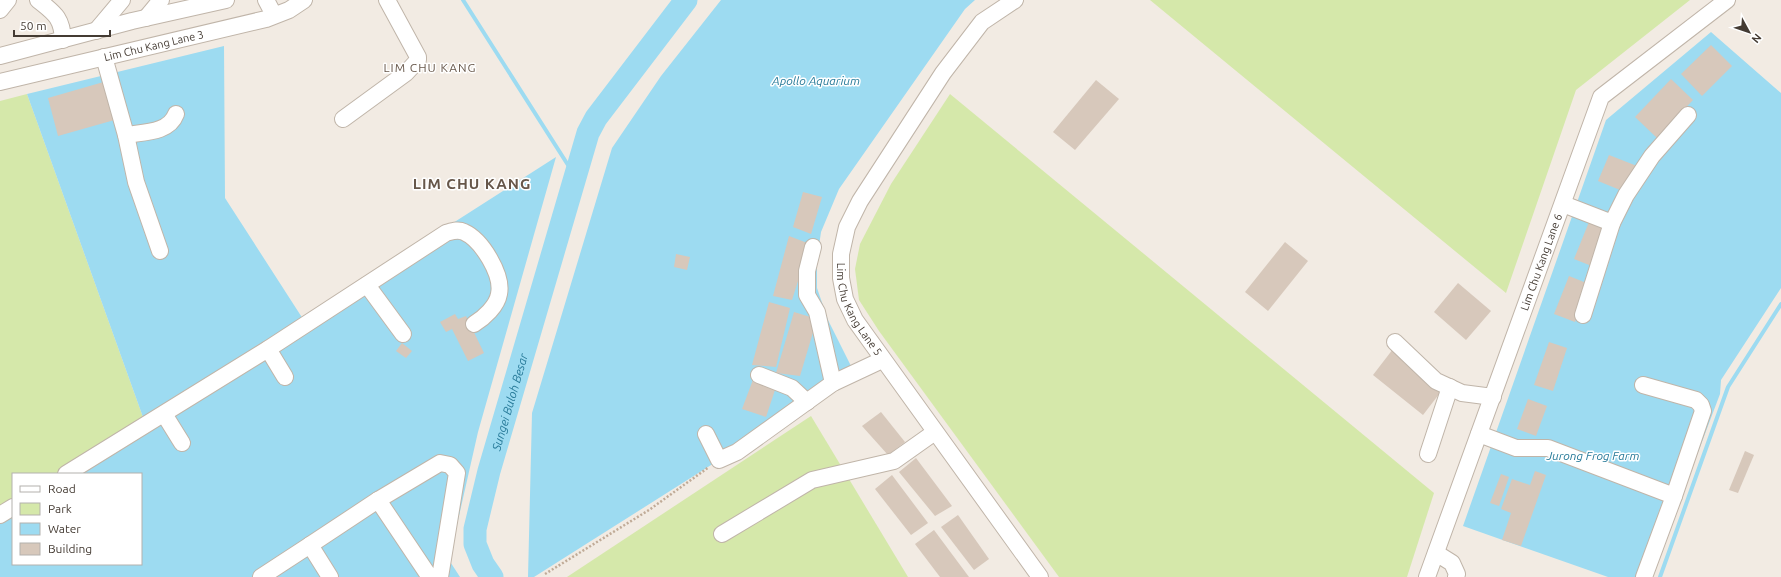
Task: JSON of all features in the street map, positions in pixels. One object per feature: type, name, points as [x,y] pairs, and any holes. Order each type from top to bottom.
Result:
[{"type":"street","points":[[0,10],[8,0]]},
{"type":"street","points":[[38,0],[57,16],[63,28],[63,40]]},
{"type":"street","points":[[96,31],[122,0]]},
{"type":"street","points":[[146,18],[161,0]]},
{"type":"street","points":[[0,56],[146,18],[226,0]]},
{"type":"street","points":[[266,0],[274,16]]},
{"type":"street","name":"Lim Chu Kang Lane 3","points":[[0,82],[274,16],[289,10],[304,0]]},
{"type":"street","points":[[343,119],[406,73],[418,60],[418,57],[387,0]]},
{"type":"street","name":"Lim Chu Kang Lane 5","points":[[1015,0],[982,22],[943,73],[860,201],[847,227],[841,254],[840,278],[845,299],[855,320],[882,360],[1040,577]]},
{"type":"street","name":"Lim Chu Kang Lane 6","points":[[1427,577],[1601,97],[1727,0]]},
{"type":"street","points":[[104,57],[126,135],[136,182],[160,251]]},
{"type":"street","points":[[126,135],[165,128],[174,120],[176,114]]},
{"type":"street","points":[[1583,315],[1612,223],[1626,195],[1652,156],[1688,115]]},
{"type":"street","points":[[1563,204],[1612,223]]},
{"type":"street","points":[[68,473],[268,349],[446,233],[456,230],[465,233],[482,248],[491,261],[497,274],[500,287],[499,296],[496,302],[480,321],[474,324]]},
{"type":"street","points":[[813,247],[807,271],[806,296],[817,312],[833,384]]},
{"type":"street","points":[[367,285],[403,334]]},
{"type":"street","points":[[1395,342],[1436,381],[1462,392],[1493,397]]},
{"type":"street","points":[[268,349],[285,377]]},
{"type":"street","points":[[706,434],[719,460],[737,452],[833,384],[882,360]]},
{"type":"street","points":[[759,375],[792,388],[807,402]]},
{"type":"street","points":[[1643,385],[1696,400],[1702,405],[1703,411],[1644,577]]},
{"type":"street","points":[[1428,454],[1450,387]]},
{"type":"street","points":[[164,414],[182,444]]},
{"type":"street","points":[[722,534],[812,480],[894,461],[935,432]]},
{"type":"street","points":[[1479,434],[1516,448],[1548,448],[1674,496]]},
{"type":"street","points":[[261,577],[378,500],[440,462],[450,465],[457,473],[440,577]]},
{"type":"street","points":[[378,500],[427,573],[432,577]]},
{"type":"street","points":[[0,515],[12,508]]},
{"type":"street","points":[[310,545],[330,577]]},
{"type":"street","points":[[1436,553],[1452,563],[1457,574],[1456,577]]},
{"type":"path","points":[[545,574],[649,510],[719,460]]},
{"type":"green space","points":[[1150,0],[1690,0],[1576,90],[1506,293]]},
{"type":"green space","points":[[27,94],[144,420],[62,473],[12,473],[12,505],[0,512],[0,101]]},
{"type":"green space","points":[[950,94],[1434,493],[1407,577],[1059,577],[879,331],[859,300],[855,269],[860,244],[891,184]]},
{"type":"green space","points":[[811,416],[908,577],[567,577]]},
{"type":"water","name":"Apollo Aquarium","points":[[721,0],[975,0],[965,9],[839,189],[821,232],[817,260],[817,288],[828,320],[855,374],[534,577],[528,577],[532,413],[612,148],[661,76]]},
{"type":"water","name":"Jurong Frog Farm","points":[[1711,32],[1781,93],[1781,288],[1721,380],[1720,394],[1651,577],[1608,577],[1463,526],[1606,120]]},
{"type":"water","points":[[224,46],[225,198],[303,319],[556,157],[478,432],[449,560],[460,577],[0,577],[0,512],[12,505],[12,565],[142,565],[142,473],[62,473],[144,420],[27,94]]},
{"type":"building","points":[[1711,45],[1732,66],[1702,96],[1681,74]]},
{"type":"building","points":[[1671,79],[1693,100],[1657,138],[1635,117]]},
{"type":"building","points":[[1096,80],[1119,99],[1075,150],[1053,132]]},
{"type":"building","points":[[107,81],[118,119],[58,136],[48,98]]},
{"type":"building","points":[[1609,155],[1637,166],[1625,192],[1598,181]]},
{"type":"building","points":[[803,192],[822,197],[811,234],[793,227]]},
{"type":"building","points":[[1591,217],[1611,225],[1594,267],[1574,259]]},
{"type":"building","points":[[789,236],[810,244],[792,300],[773,296]]},
{"type":"building","points":[[1285,242],[1308,261],[1268,311],[1245,292]]},
{"type":"building","points":[[676,254],[690,257],[687,270],[674,267]]},
{"type":"building","points":[[1569,276],[1589,284],[1575,322],[1554,314]]},
{"type":"building","points":[[1458,283],[1491,311],[1466,340],[1434,312]]},
{"type":"building","points":[[769,302],[790,308],[776,367],[752,365]]},
{"type":"building","points":[[794,312],[817,319],[800,376],[776,373]]},
{"type":"building","points":[[455,314],[458,319],[466,316],[484,353],[468,361],[452,329],[446,332],[440,322]]},
{"type":"building","points":[[1549,342],[1567,348],[1553,391],[1534,385]]},
{"type":"building","points":[[402,343],[412,351],[406,358],[396,351]]},
{"type":"building","points":[[1393,349],[1443,389],[1423,415],[1373,375]]},
{"type":"building","points":[[754,377],[777,384],[766,417],[742,409]]},
{"type":"building","points":[[1528,399],[1547,406],[1536,436],[1517,429]]},
{"type":"building","points":[[881,412],[905,442],[888,455],[862,426]]},
{"type":"building","points":[[1745,451],[1754,455],[1738,493],[1729,490]]},
{"type":"building","points":[[916,458],[952,506],[935,516],[899,472]]},
{"type":"building","points":[[1535,471],[1546,475],[1521,546],[1502,540],[1511,513],[1501,509],[1512,479],[1530,485]]},
{"type":"building","points":[[1501,474],[1509,477],[1499,506],[1490,503]]},
{"type":"building","points":[[892,475],[928,523],[911,535],[875,489]]},
{"type":"building","points":[[958,515],[989,559],[974,570],[941,527]]},
{"type":"building","points":[[934,530],[969,577],[940,577],[915,544]]},
{"type":"waterway","points":[[463,0],[575,176]]},
{"type":"waterway","name":"Sungei Buloh Besar","points":[[492,577],[483,564],[475,544],[475,529],[489,471],[588,133],[596,118],[686,0]]},
{"type":"waterway","points":[[1660,577],[1728,387],[1781,304]]},
{"type":"district","name":"LIM CHU KANG","points":[[430,67]]},
{"type":"district","name":"LIM CHU KANG","points":[[472,183]]}]
